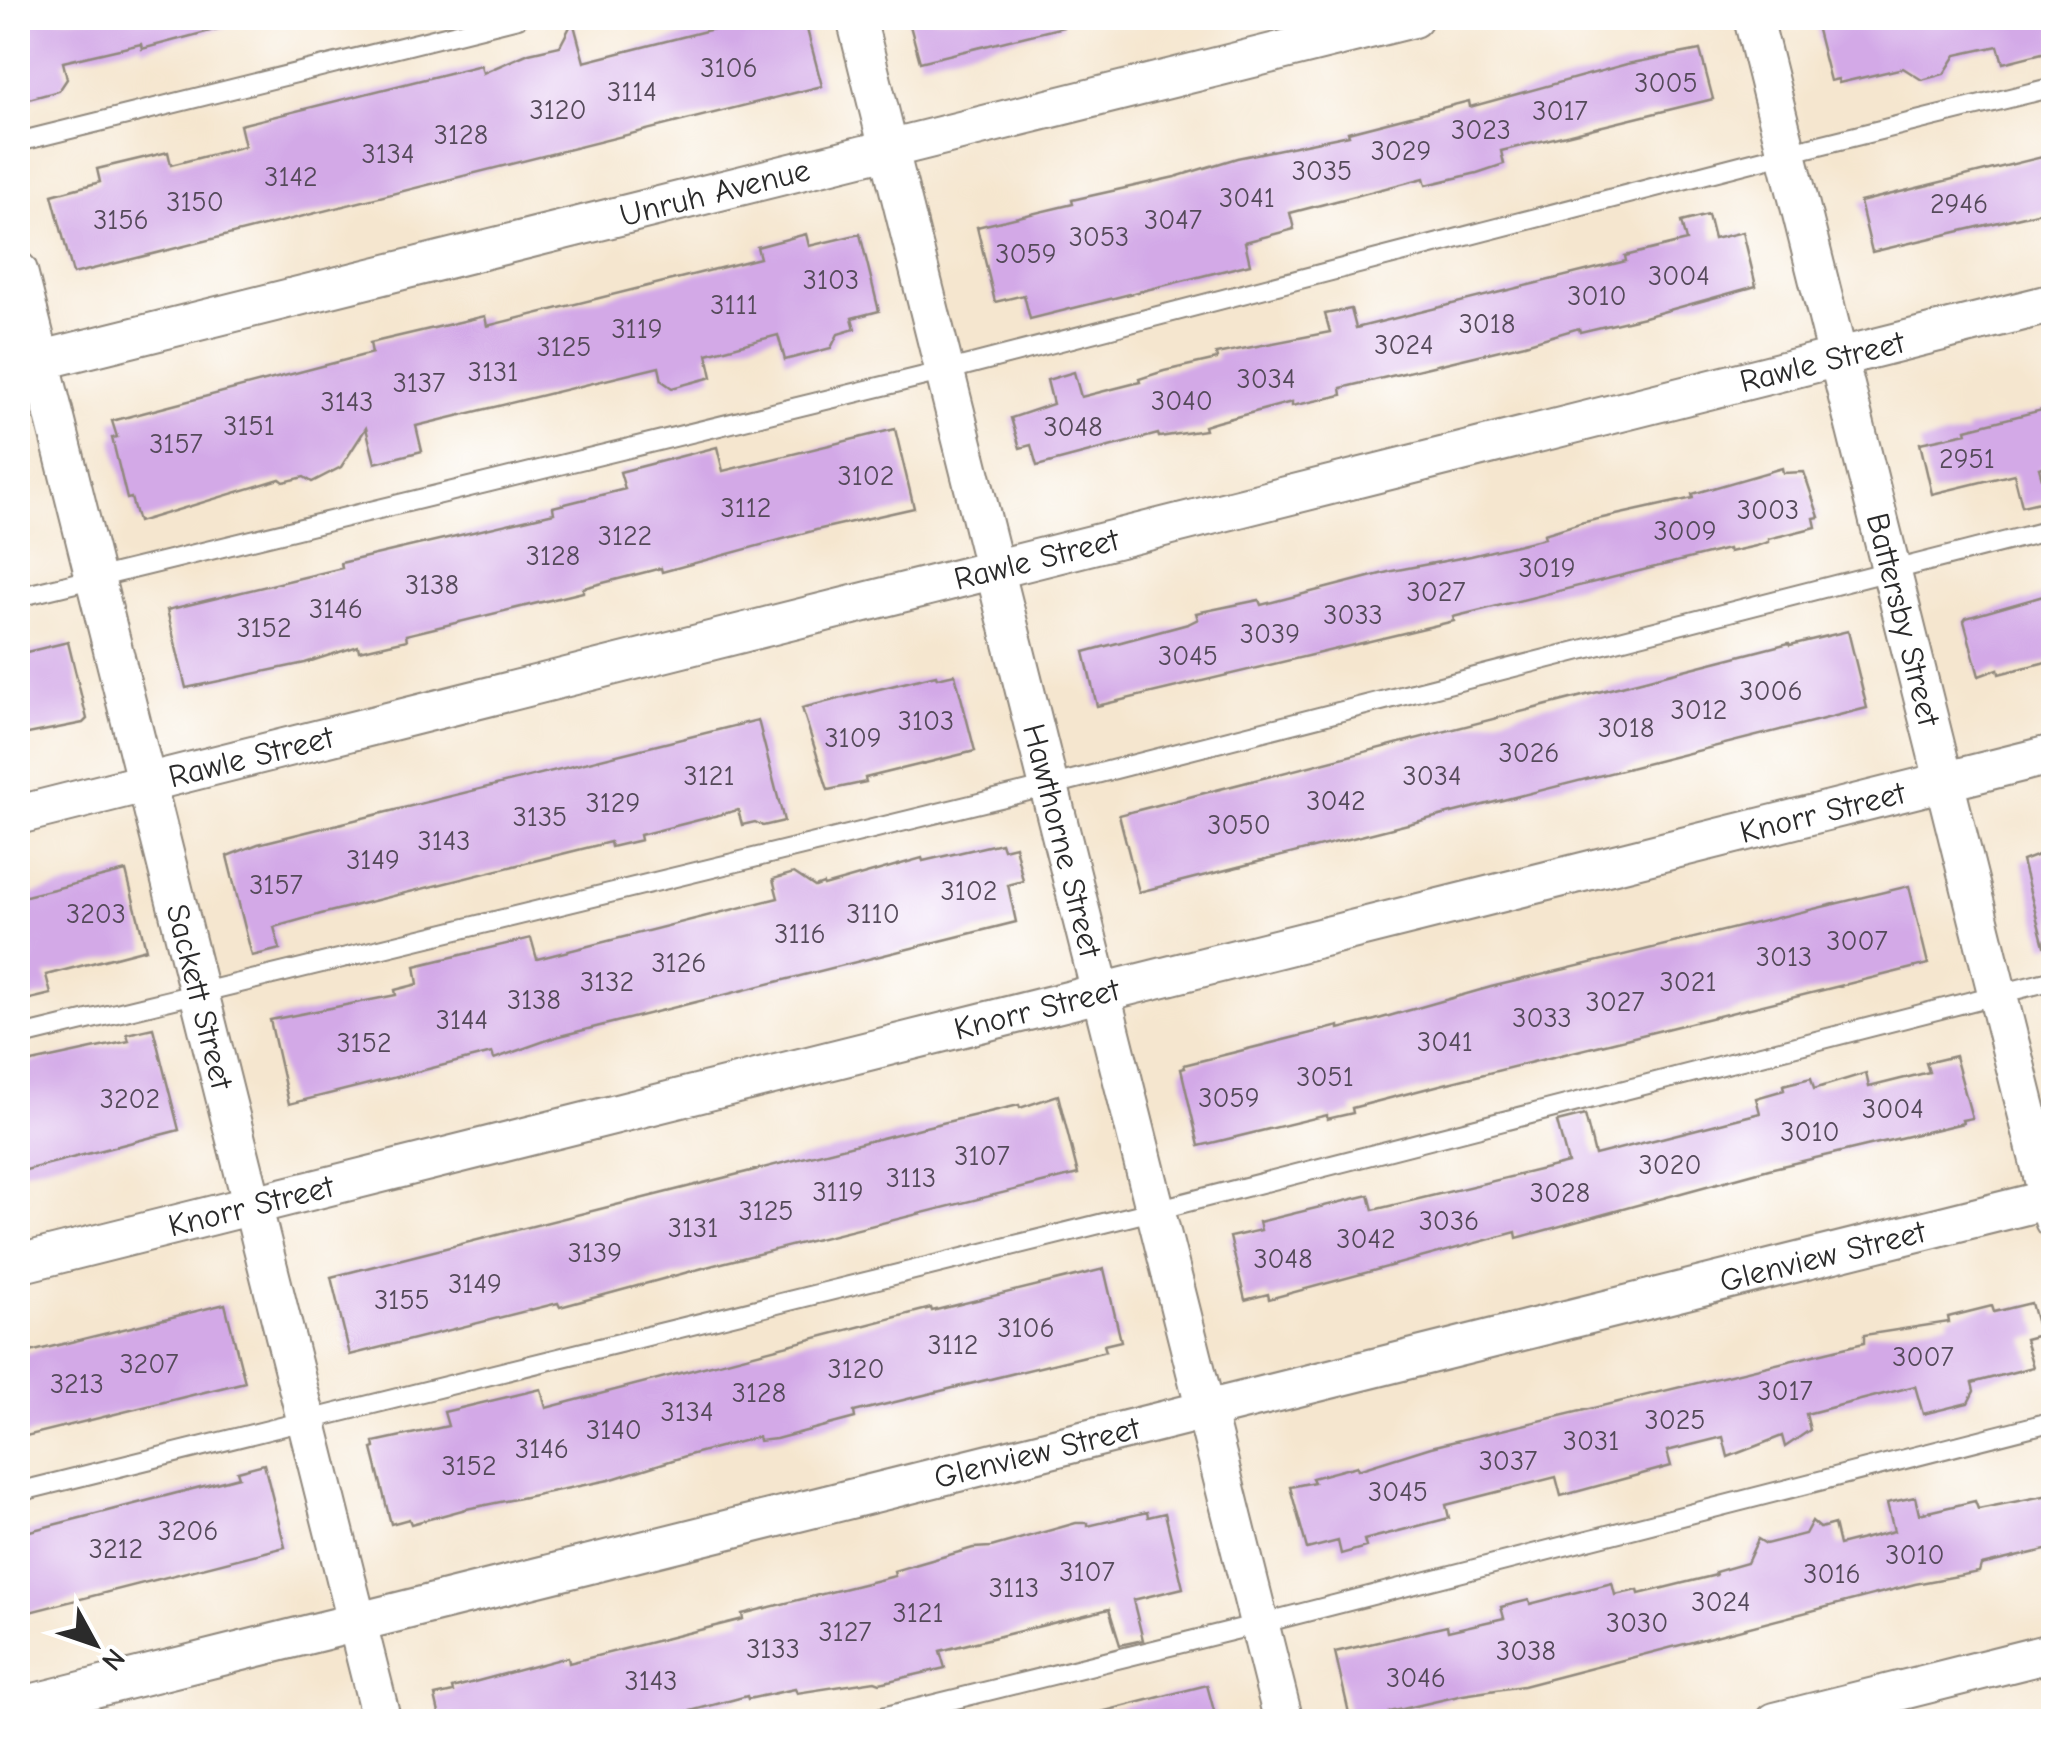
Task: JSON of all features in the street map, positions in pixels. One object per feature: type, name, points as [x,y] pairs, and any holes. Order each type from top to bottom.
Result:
[{"type":"street","name":"Hawthorne Street","points":[[856,18],[1284,1722]]},
{"type":"street","name":"Unruh Avenue","points":[[29,364],[1413,18]]},
{"type":"street","name":"Battersby Street","points":[[1753,18],[2052,1206]]},
{"type":"street","name":"Sackett Street","points":[[18,271],[29,364],[94,578],[382,1722]]},
{"type":"street","name":"Rawle Street","points":[[18,814],[2054,303]]},
{"type":"street","name":"Knorr Street","points":[[18,1264],[2054,754]]},
{"type":"street","name":"Glenview Street","points":[[18,1707],[1206,1410],[2052,1206]]},
{"type":"street","points":[[1775,1722],[2054,1652]]},
{"type":"lane","points":[[18,142],[518,18]]},
{"type":"lane","points":[[18,597],[945,371],[1787,153],[2054,88]]},
{"type":"lane","points":[[18,1036],[1049,786],[2054,529]]},
{"type":"lane","points":[[18,1492],[1156,1210],[2054,980]]},
{"type":"lane","points":[[862,1722],[2054,1421]]},
{"type":"building","points":[[18,18],[224,18],[225,27],[142,49],[141,44],[63,62],[67,79],[59,91],[25,100],[18,74]]},
{"type":"building","points":[[727,18],[804,18],[822,86],[73,274],[52,195],[100,182],[97,169],[168,152],[171,165],[245,146],[240,125],[481,65],[483,73],[529,53],[560,46],[573,21],[584,62],[729,25]]},
{"type":"building","points":[[908,18],[1061,18],[1063,27],[920,62]]},
{"type":"building","points":[[1845,18],[2054,18],[2054,50],[2003,63],[1998,46],[1956,55],[1944,74],[1922,80],[1903,68],[1839,83],[1838,79],[1830,81],[1816,26]]},
{"type":"building","points":[[1700,50],[1713,99],[1501,151],[1504,164],[1477,173],[1426,185],[1424,178],[1290,213],[1294,229],[1245,242],[1250,264],[1030,319],[1024,295],[995,302],[977,227],[1237,158],[1349,135],[1348,132],[1469,101],[1470,107],[1627,64]]},
{"type":"building","points":[[2054,154],[2054,209],[1872,252],[1860,202]]},
{"type":"building","points":[[1708,215],[1714,239],[1743,232],[1756,286],[1644,317],[1580,332],[1579,328],[1341,388],[1342,395],[1292,406],[1292,402],[1204,426],[1205,430],[1159,437],[1158,434],[1037,466],[1031,445],[1020,448],[1011,418],[1053,404],[1047,380],[1074,372],[1081,397],[1217,359],[1216,354],[1330,332],[1325,314],[1351,309],[1356,328],[1626,261],[1625,256],[1686,241],[1681,222]]},
{"type":"building","points":[[806,234],[809,246],[860,234],[879,311],[852,318],[855,329],[838,334],[831,348],[785,360],[778,335],[707,354],[712,377],[672,388],[662,381],[659,367],[416,426],[422,451],[375,463],[366,428],[341,467],[312,482],[304,477],[284,482],[280,479],[138,522],[131,498],[127,499],[112,438],[117,437],[112,421],[372,353],[370,343],[485,316],[487,326],[760,258],[757,247]]},
{"type":"building","points":[[2054,407],[2054,464],[2039,468],[2048,500],[2022,506],[2014,474],[1932,494],[1920,443]]},
{"type":"building","points":[[895,429],[914,508],[662,572],[661,568],[583,588],[583,592],[406,635],[407,640],[359,651],[358,646],[305,663],[186,688],[167,610],[342,568],[341,563],[554,513],[553,507],[625,489],[620,472],[717,447],[723,471]]},
{"type":"building","points":[[1782,468],[1783,473],[1804,472],[1819,517],[1814,518],[1816,527],[1768,539],[1756,546],[1729,552],[1728,549],[1453,617],[1454,621],[1097,706],[1084,652],[1188,624],[1198,619],[1196,613],[1259,600],[1261,605],[1392,571],[1545,538],[1544,534],[1580,523],[1693,498],[1692,494]]},
{"type":"building","points":[[2054,593],[2054,660],[1979,676],[1966,618]]},
{"type":"building","points":[[1848,631],[1867,708],[1139,892],[1119,815]]},
{"type":"building","points":[[68,642],[87,719],[18,736],[18,654]]},
{"type":"building","points":[[955,674],[975,751],[828,790],[802,708],[936,675],[937,678]]},
{"type":"building","points":[[758,720],[784,821],[742,825],[738,810],[640,835],[641,840],[611,847],[610,842],[321,914],[274,927],[280,949],[252,956],[227,856],[258,844]]},
{"type":"building","points":[[1001,843],[1003,849],[1015,846],[1023,881],[1008,885],[1016,922],[556,1037],[494,1059],[492,1053],[289,1104],[270,1020],[396,995],[395,990],[418,984],[415,966],[531,938],[537,959],[778,898],[773,879],[794,873],[815,887],[824,886],[922,858],[923,861]]},
{"type":"building","points":[[2054,849],[2054,945],[2044,946],[2022,861]]},
{"type":"building","points":[[126,871],[146,949],[46,975],[51,994],[18,1002],[18,898]]},
{"type":"building","points":[[1909,886],[1928,964],[1444,1084],[1352,1108],[1353,1113],[1327,1119],[1327,1115],[1199,1146],[1181,1069],[1184,1065]]},
{"type":"building","points":[[153,1028],[179,1130],[22,1171],[18,1168],[18,1065],[129,1041],[127,1034]]},
{"type":"building","points":[[1955,1056],[1972,1118],[1962,1120],[1963,1123],[1769,1169],[1517,1238],[1516,1232],[1269,1299],[1268,1294],[1245,1300],[1230,1237],[1261,1230],[1259,1222],[1369,1195],[1373,1210],[1568,1163],[1557,1122],[1585,1115],[1595,1155],[1760,1113],[1756,1098],[1784,1090],[1783,1085],[1811,1078],[1814,1089],[1866,1073],[1869,1087],[1929,1072],[1926,1063]]},
{"type":"building","points":[[1058,1095],[1078,1174],[560,1307],[558,1303],[350,1355],[331,1277],[925,1127],[1019,1105],[1020,1108]]},
{"type":"building","points":[[1104,1269],[1121,1341],[1104,1345],[1106,1351],[854,1412],[855,1418],[776,1439],[759,1441],[758,1437],[609,1480],[411,1524],[409,1519],[391,1524],[372,1449],[374,1442],[448,1426],[444,1412],[541,1389],[546,1408],[931,1308],[932,1311]]},
{"type":"building","points":[[2031,1303],[2040,1335],[2025,1339],[2033,1367],[1972,1383],[1974,1391],[1968,1403],[1923,1414],[1915,1386],[1806,1414],[1810,1430],[1785,1447],[1782,1436],[1728,1457],[1723,1437],[1667,1451],[1671,1466],[1561,1496],[1556,1477],[1446,1505],[1449,1518],[1364,1540],[1366,1547],[1341,1554],[1338,1541],[1307,1549],[1290,1487],[1314,1482],[1312,1478],[1357,1466],[1358,1470],[1431,1447],[1864,1343],[1864,1335],[1949,1322],[1948,1317],[1992,1306],[1994,1312]]},
{"type":"building","points":[[225,1304],[245,1382],[18,1438],[18,1355]]},
{"type":"building","points":[[264,1464],[285,1547],[18,1615],[18,1534],[239,1477],[237,1471]]},
{"type":"building","points":[[2054,1494],[2054,1548],[1981,1565],[1979,1572],[1915,1584],[1523,1686],[1390,1712],[1392,1722],[1351,1722],[1335,1652],[1447,1626],[1448,1631],[1504,1618],[1501,1607],[1529,1600],[1530,1604],[1612,1583],[1615,1595],[1638,1590],[1639,1594],[1716,1575],[1715,1572],[1747,1563],[1758,1539],[1766,1544],[1805,1534],[1812,1521],[1820,1528],[1834,1524],[1839,1545],[1894,1531],[1887,1503],[1915,1497],[1919,1514],[1975,1501],[1978,1509]]},
{"type":"building","points":[[1147,1512],[1148,1517],[1165,1513],[1183,1588],[1133,1600],[1143,1640],[1120,1645],[1109,1609],[940,1651],[945,1668],[880,1683],[797,1693],[795,1689],[748,1699],[747,1696],[649,1722],[441,1722],[435,1696],[453,1692],[452,1688],[568,1657],[569,1663],[743,1619],[742,1614],[895,1576],[894,1571],[973,1548],[991,1547],[1076,1523],[1088,1526]]},
{"type":"building","points":[[1207,1685],[1217,1722],[1102,1722],[1101,1712]]}]
